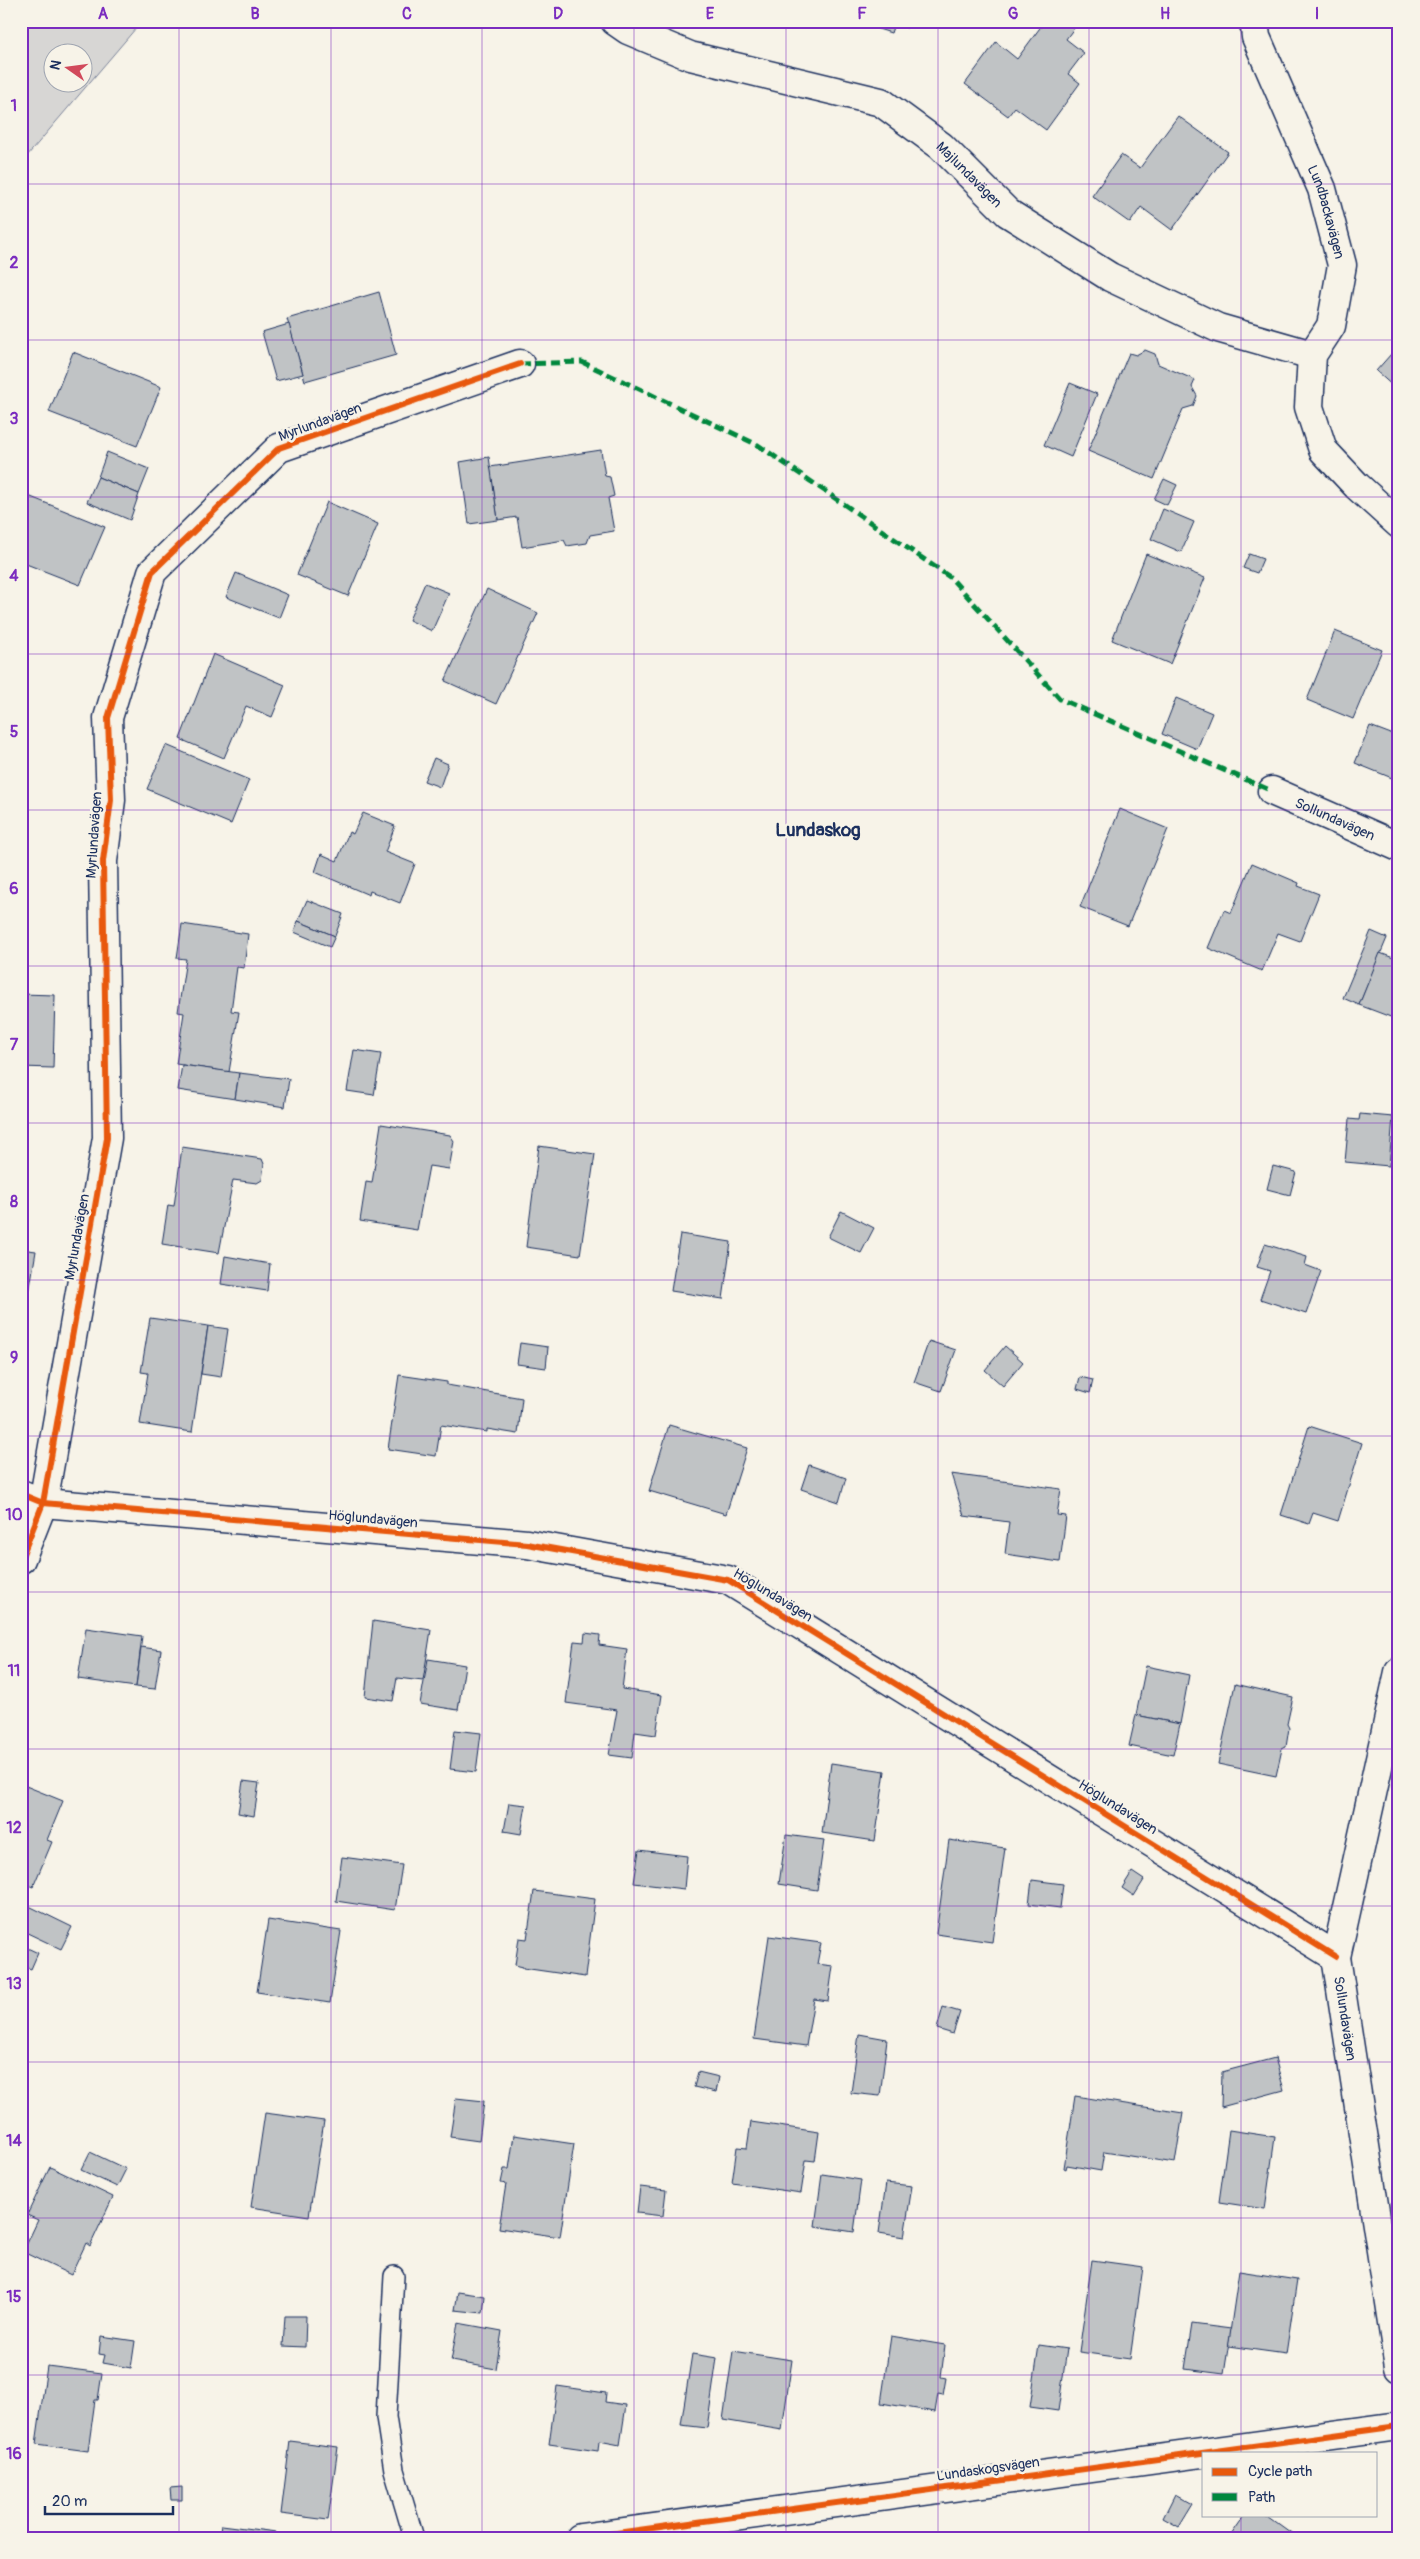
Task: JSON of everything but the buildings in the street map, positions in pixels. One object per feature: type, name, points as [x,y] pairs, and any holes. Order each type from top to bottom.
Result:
[{"type":"street","name":"Majlundavägen","points":[[615,21],[628,30],[690,56],[880,102],[941,146],[1008,213],[1110,277],[1218,328],[1312,355]]},
{"type":"street","name":"Lundbackavägen","points":[[1254,21],[1256,37],[1322,189],[1342,265],[1332,326],[1312,355]]},
{"type":"street","points":[[1312,355],[1309,406],[1323,450],[1357,486],[1399,524]]},
{"type":"street","name":"Myrlundavägen","points":[[21,1559],[107,1138],[103,861],[111,800],[108,718],[152,572],[279,448],[520,364]]},
{"type":"street","name":"Sollundavägen","points":[[1272,791],[1399,847]]},
{"type":"street","name":"Höglundavägen","points":[[32,1499],[527,1544],[728,1580],[1336,1957]]},
{"type":"street","name":"Sollundavägen","points":[[1399,1672],[1336,1957],[1399,2368]]},
{"type":"street","name":"Lundaskogsvägen","points":[[1220,2452],[1399,2426]]},
{"type":"street","name":"Lundaskogsvägen","points":[[580,2538],[677,2531],[1202,2455]]},
{"type":"lane","points":[[394,2276],[386,2417],[394,2470],[414,2538]]},
{"type":"shaded area","points":[[21,21],[142,21],[92,80],[92,42],[42,42],[42,92],[82,92],[21,163]]},
{"type":"marked path","points":[[520,364],[582,362],[758,445],[951,578],[1060,699],[1272,791]]},
{"type":"cycle path","points":[[21,1559],[43,1503],[107,1138],[103,861],[111,800],[108,718],[152,572],[279,448],[520,364]]},
{"type":"cycle path","points":[[21,1494],[43,1503],[527,1544],[728,1580],[1336,1957]]},
{"type":"cycle path","points":[[1209,2452],[1399,2426]]},
{"type":"cycle path","points":[[580,2538],[1202,2453]]},
{"type":"district","name":"Lundaskog","points":[[818,830]]}]
